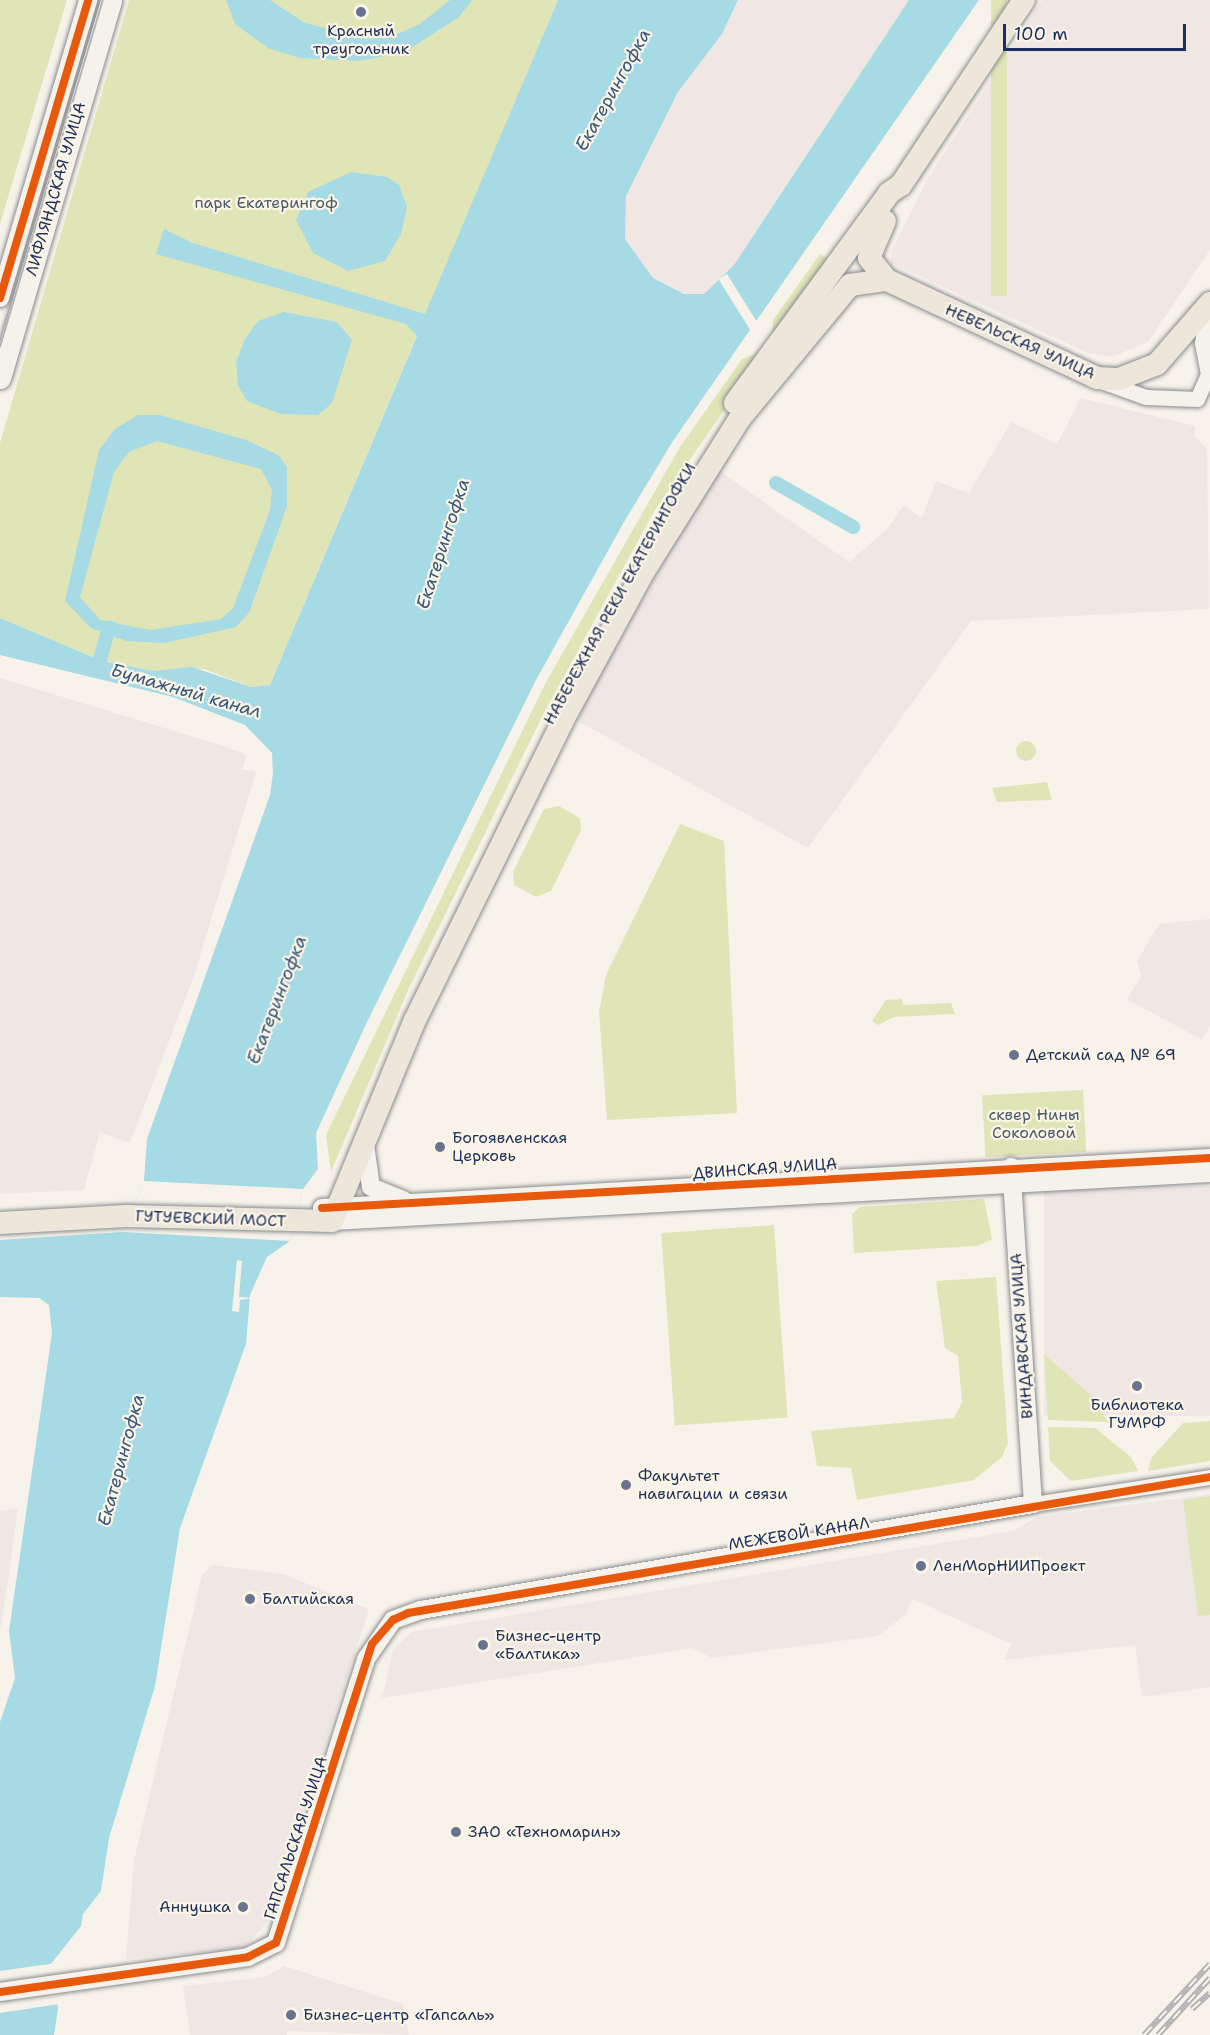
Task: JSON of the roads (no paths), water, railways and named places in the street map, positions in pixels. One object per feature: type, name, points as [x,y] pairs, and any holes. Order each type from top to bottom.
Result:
[{"type":"main road","name":"ЛИФЛЯНДСКАЯ УЛИЦА","points":[[0,378],[111,0]]},
{"type":"main road","name":"НАБЕРЕЖНАЯ РЕКИ ЕКАТЕРИНГОФКИ","points":[[318,1213],[402,1016],[632,566],[710,436],[889,193],[901,185],[1024,0]]},
{"type":"main road","points":[[887,280],[871,263],[869,249],[899,200],[901,185]]},
{"type":"main road","name":"НЕВЕЛЬСКАЯ УЛИЦА","points":[[844,290],[856,281],[887,280],[1097,378],[1119,379],[1157,364],[1209,304]]},
{"type":"main road","name":"НАБЕРЕЖНАЯ РЕКИ ЕКАТЕРИНГОФКИ","points":[[318,1213],[365,1140],[425,999],[563,720],[644,571],[721,444],[844,290]]},
{"type":"main road","points":[[0,1210],[129,1210]]},
{"type":"main road","points":[[0,1223],[129,1210]]},
{"type":"main road","name":"ГУТУЕВСКИЙ МОСТ","points":[[129,1210],[318,1213]]},
{"type":"street","name":"ЛИФЛЯНДСКАЯ УЛИЦА","points":[[0,298],[88,0]]},
{"type":"street","points":[[1097,378],[1120,392],[1146,398],[1197,399],[1208,374],[1202,343],[1209,304]]},
{"type":"street","points":[[365,1140],[371,1187],[416,1204]]},
{"type":"street","name":"ДВИНСКАЯ УЛИЦА","points":[[318,1213],[1011,1176],[1210,1158]]},
{"type":"street","name":"ДВИНСКАЯ УЛИЦА","points":[[318,1213],[416,1204],[1011,1176],[1210,1173]]},
{"type":"street","name":"ВИНДАВСКАЯ УЛИЦА","points":[[1011,1176],[1033,1504]]},
{"type":"street","name":"МЕЖЕВОЙ КАНАЛ","points":[[393,1620],[421,1610],[1033,1504],[1210,1477]]},
{"type":"street","name":"ГАПСАЛЬСКАЯ УЛИЦА","points":[[0,1992],[248,1957],[276,1943],[372,1644],[393,1620]]},
{"type":"water","points":[[226,0],[270,0],[305,23],[367,39],[391,37],[420,24],[450,0],[472,0],[459,17],[405,52],[358,61],[300,58],[268,48],[235,24]]},
{"type":"water","points":[[558,0],[738,0],[722,34],[678,92],[626,196],[625,239],[653,278],[684,294],[704,294],[734,265],[909,0],[979,0],[673,441],[624,522],[536,680],[368,1020],[316,1133],[318,1169],[303,1189],[290,1241],[267,1257],[250,1295],[246,1344],[180,1528],[155,1686],[109,1838],[101,1891],[83,1914],[81,1926],[51,1964],[58,2009],[54,2035],[0,2035],[0,1722],[15,1678],[9,1631],[52,1333],[49,1305],[39,1298],[0,1297],[0,1240],[123,1232],[144,1181],[147,1139],[270,795],[273,773],[272,753],[245,725],[173,697],[0,655],[0,618],[102,661],[154,671],[192,667],[251,687],[270,685],[417,336],[406,324],[156,254],[164,229],[193,243],[425,314]]},
{"type":"water","points":[[351,172],[387,177],[399,185],[407,207],[401,234],[385,261],[348,271],[313,253],[296,220],[308,192]]},
{"type":"water","points":[[284,312],[337,322],[352,340],[332,403],[318,415],[281,414],[247,401],[238,385],[236,362],[245,339],[258,321]]},
{"type":"water","points":[[138,415],[160,415],[246,440],[278,455],[287,467],[287,506],[249,613],[236,627],[164,643],[127,641],[91,628],[65,601],[99,450],[115,429]],"holes":[[[157,441],[261,469],[272,490],[270,510],[233,608],[221,619],[150,630],[100,620],[80,597],[114,472],[129,452]]]},
{"type":"waterway","points":[[776,483],[853,527]]},
{"type":"waterway","points":[[98,666],[109,628],[119,631]]},
{"type":"tram line","points":[[0,347],[103,0]]},
{"type":"railway","points":[[1144,2035],[1210,1964]]},
{"type":"railway","points":[[1158,2035],[1210,1978]]},
{"type":"railway","points":[[1192,2009],[1210,1993]]},
{"type":"place","name":"Красный треугольник","points":[[361,12]]},
{"type":"place","name":"Детский сад № 69","points":[[1014,1055]]},
{"type":"place","name":"Богоявленская Церковь","points":[[440,1147]]},
{"type":"place","name":"Библиотека ГУМРФ","points":[[1137,1386]]},
{"type":"place","name":"Факультет навигации и связи","points":[[626,1485]]},
{"type":"place","name":"ЛенМорНИИПроект","points":[[921,1566]]},
{"type":"place","name":"Балтийская","points":[[250,1599]]},
{"type":"place","name":"Бизнес-центр «Балтика»","points":[[483,1645]]},
{"type":"place","name":"ЗАО «Техномарин»","points":[[456,1832]]},
{"type":"place","name":"Аннушка","points":[[243,1907]]},
{"type":"place","name":"Бизнес-центр «Гапсаль»","points":[[291,2015]]},
{"type":"water label","name":"Екатерингофка","points":[[613,90]]},
{"type":"water label","name":"Екатерингофка","points":[[443,544]]},
{"type":"water label","name":"Бумажный канал","points":[[186,691]]},
{"type":"water label","name":"Екатерингофка","points":[[277,1000]]},
{"type":"water label","name":"Екатерингофка","points":[[121,1460]]},
{"type":"park label","name":"парк Екатерингоф","points":[[266,203]]},
{"type":"park label","name":"сквер Нины Соколовой","points":[[1034,1124]]}]
